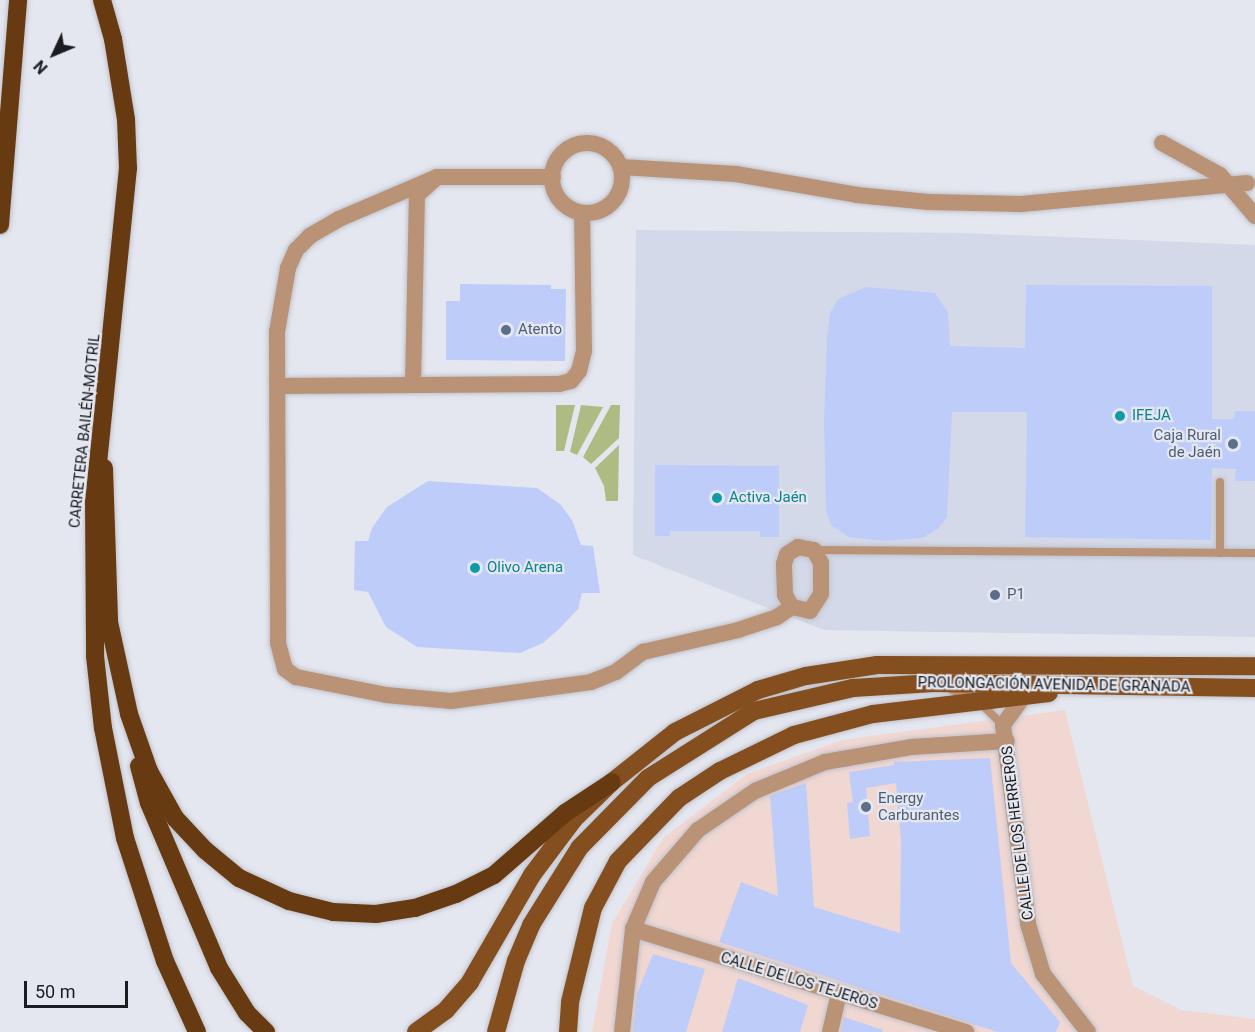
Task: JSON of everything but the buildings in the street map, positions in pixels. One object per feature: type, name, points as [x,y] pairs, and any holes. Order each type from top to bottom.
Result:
[{"type":"highway","points":[[0,225],[18,0]]},
{"type":"highway","name":"CARRETERA BAILÉN-MOTRIL","points":[[102,0],[113,39],[126,119],[128,168],[100,437],[92,571],[95,656],[105,740],[135,874],[165,961],[197,1032]]},
{"type":"highway","points":[[112,0],[113,39]]},
{"type":"highway","points":[[100,437],[108,497],[105,558],[109,622],[149,803],[175,868],[234,996],[266,1032]]},
{"type":"highway","points":[[129,714],[149,771],[175,818],[205,850],[239,878],[289,901],[333,912],[386,912],[415,908],[456,894],[494,875],[565,813],[612,782]]},
{"type":"main road","name":"PROLONGACIÓN AVENIDA DE GRANADA","points":[[416,1032],[446,1010],[471,982],[532,875],[574,819],[612,782],[675,732],[726,704],[806,676],[877,665],[1255,666]]},
{"type":"main road","name":"PROLONGACIÓN AVENIDA DE GRANADA","points":[[496,1032],[516,961],[542,904],[580,847],[623,800],[674,758],[754,711],[853,688],[934,683],[1255,688]]},
{"type":"main road","points":[[568,1032],[570,1002],[593,908],[618,861],[679,798],[720,771],[794,735],[873,714],[1102,685]]},
{"type":"street","points":[[585,143],[605,148],[621,167],[622,184],[616,198],[603,209],[582,213],[562,203],[552,177],[562,154],[585,143]]},
{"type":"street","points":[[1251,187],[1229,168],[1162,143],[1203,164],[1230,185],[1252,212]]},
{"type":"street","points":[[621,167],[736,174],[857,195],[929,202],[1021,204],[1230,185],[1251,187]]},
{"type":"street","points":[[552,177],[437,177],[339,219],[310,236],[296,250],[288,268],[279,309],[278,650],[285,669],[296,677],[386,695],[451,701],[591,682],[616,672],[643,652],[738,630],[777,617],[792,607],[810,611],[819,601],[822,570],[814,550],[798,547],[787,554],[783,580],[792,607]]},
{"type":"street","points":[[413,384],[414,218],[417,195],[437,177]]},
{"type":"street","points":[[1211,188],[1252,212]]},
{"type":"street","points":[[279,386],[559,384],[571,381],[579,371],[584,351],[582,213]]},
{"type":"street","name":"CALLE DE LOS HERREROS","points":[[1024,696],[1005,733],[1028,924],[1043,974],[1088,1032]]},
{"type":"street","points":[[622,1032],[633,929],[653,882],[698,830],[755,791],[825,762],[1005,733]]},
{"type":"street","name":"CALLE DE LOS TEJEROS","points":[[633,929],[966,1032]]},
{"type":"street","points":[[830,1032],[839,994]]},
{"type":"lane","points":[[1220,482],[1220,553]]},
{"type":"lane","points":[[814,550],[1255,553]]},
{"type":"lane","points":[[853,688],[955,690],[978,701],[1005,733]]},
{"type":"shaded area","points":[[636,230],[965,233],[1255,245],[1255,637],[824,630],[633,555]]},
{"type":"shaded area","points":[[1065,710],[1133,986],[1181,1010],[1255,1019],[1255,1032],[592,1032],[612,924],[663,838],[747,774],[842,740]]},
{"type":"green space","points":[[556,405],[575,405],[564,451],[556,451]]},
{"type":"green space","points":[[581,405],[603,407],[577,455],[570,452]]},
{"type":"green space","points":[[611,405],[620,405],[619,438],[591,464],[583,457]]},
{"type":"green space","points":[[619,445],[618,501],[606,501],[604,486],[595,468]]},
{"type":"place","name":"Atento","points":[[506,330]]},
{"type":"place","name":"IFEJA","points":[[1120,416]]},
{"type":"place","name":"Caja Rural de Jaén","points":[[1233,444]]},
{"type":"place","name":"Activa Jaén","points":[[717,498]]},
{"type":"place","name":"Olivo Arena","points":[[475,568]]},
{"type":"place","name":"P1","points":[[995,595]]},
{"type":"place","name":"Energy Carburantes","points":[[866,807]]}]
